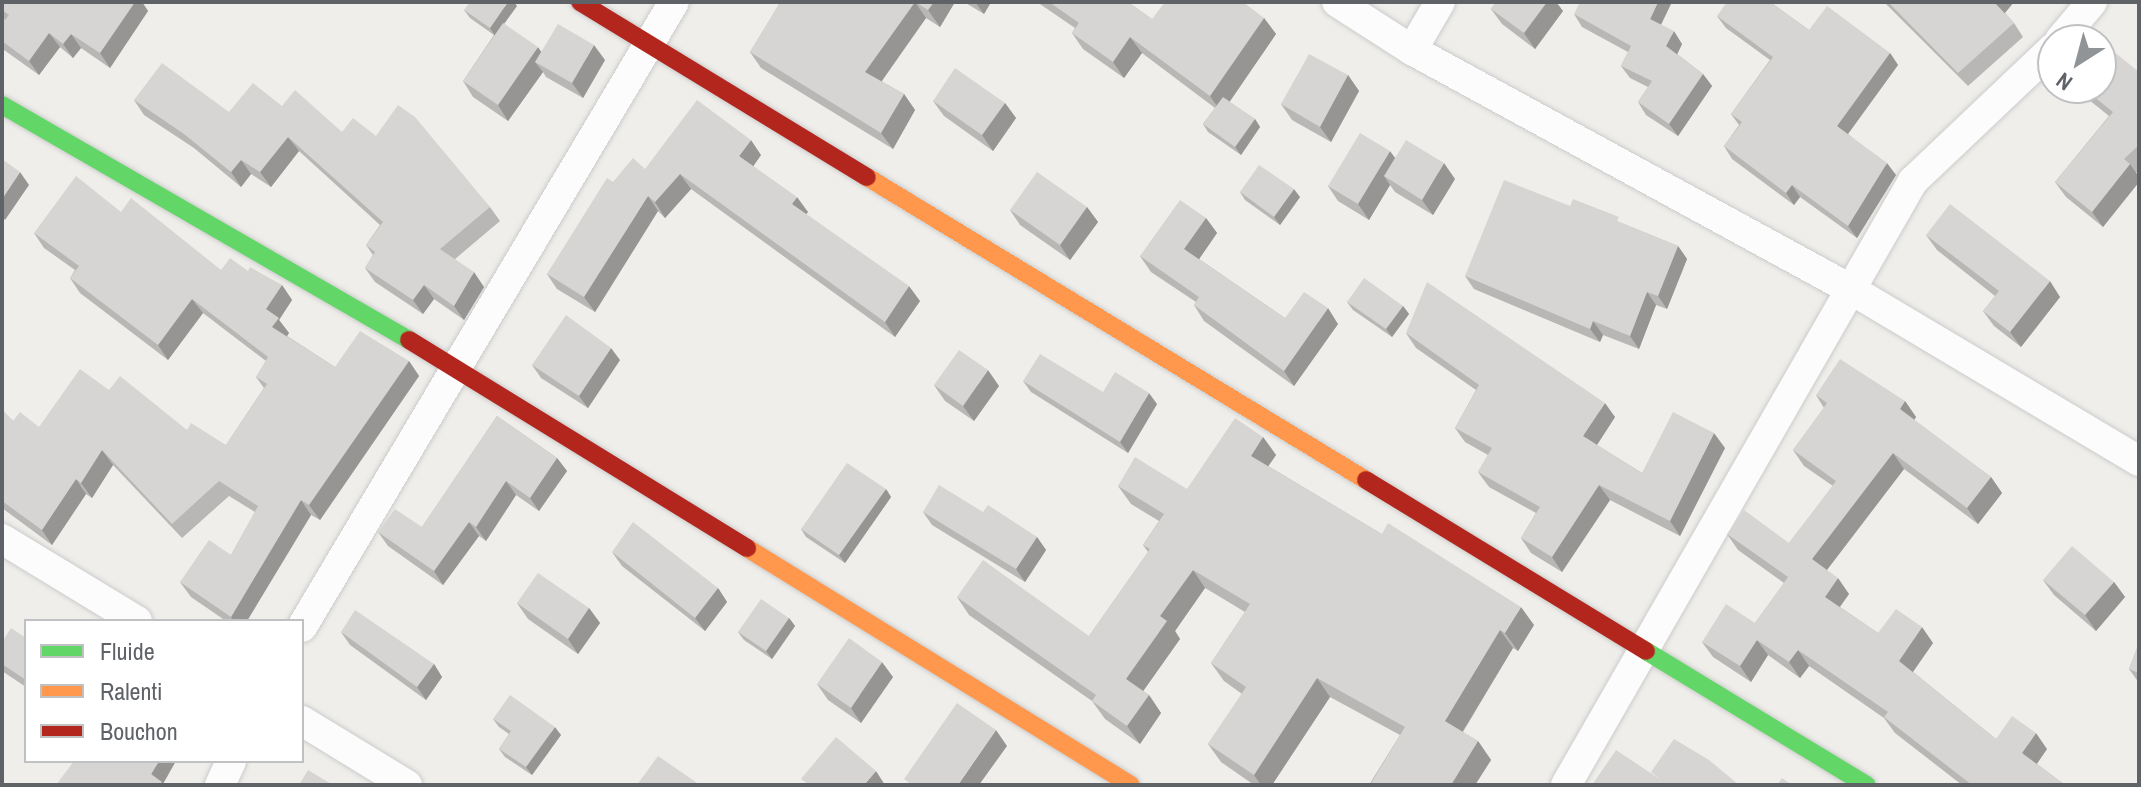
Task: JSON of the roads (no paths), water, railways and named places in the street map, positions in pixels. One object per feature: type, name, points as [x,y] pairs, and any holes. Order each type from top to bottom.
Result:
[{"type":"street","points":[[580,2],[1866,785]]},
{"type":"street","points":[[304,624],[674,2]]},
{"type":"street","points":[[1337,2],[1412,50],[1852,290],[2139,461]]},
{"type":"street","points":[[1412,50],[1440,2]]},
{"type":"street","points":[[2073,24],[2092,2]]},
{"type":"street","points":[[1566,785],[1913,181],[2037,63]]},
{"type":"street","points":[[2,105],[457,368],[1131,785]]},
{"type":"street","points":[[2,539],[134,619]]},
{"type":"street","points":[[304,722],[407,785]]},
{"type":"street","points":[[220,785],[230,763]]}]
